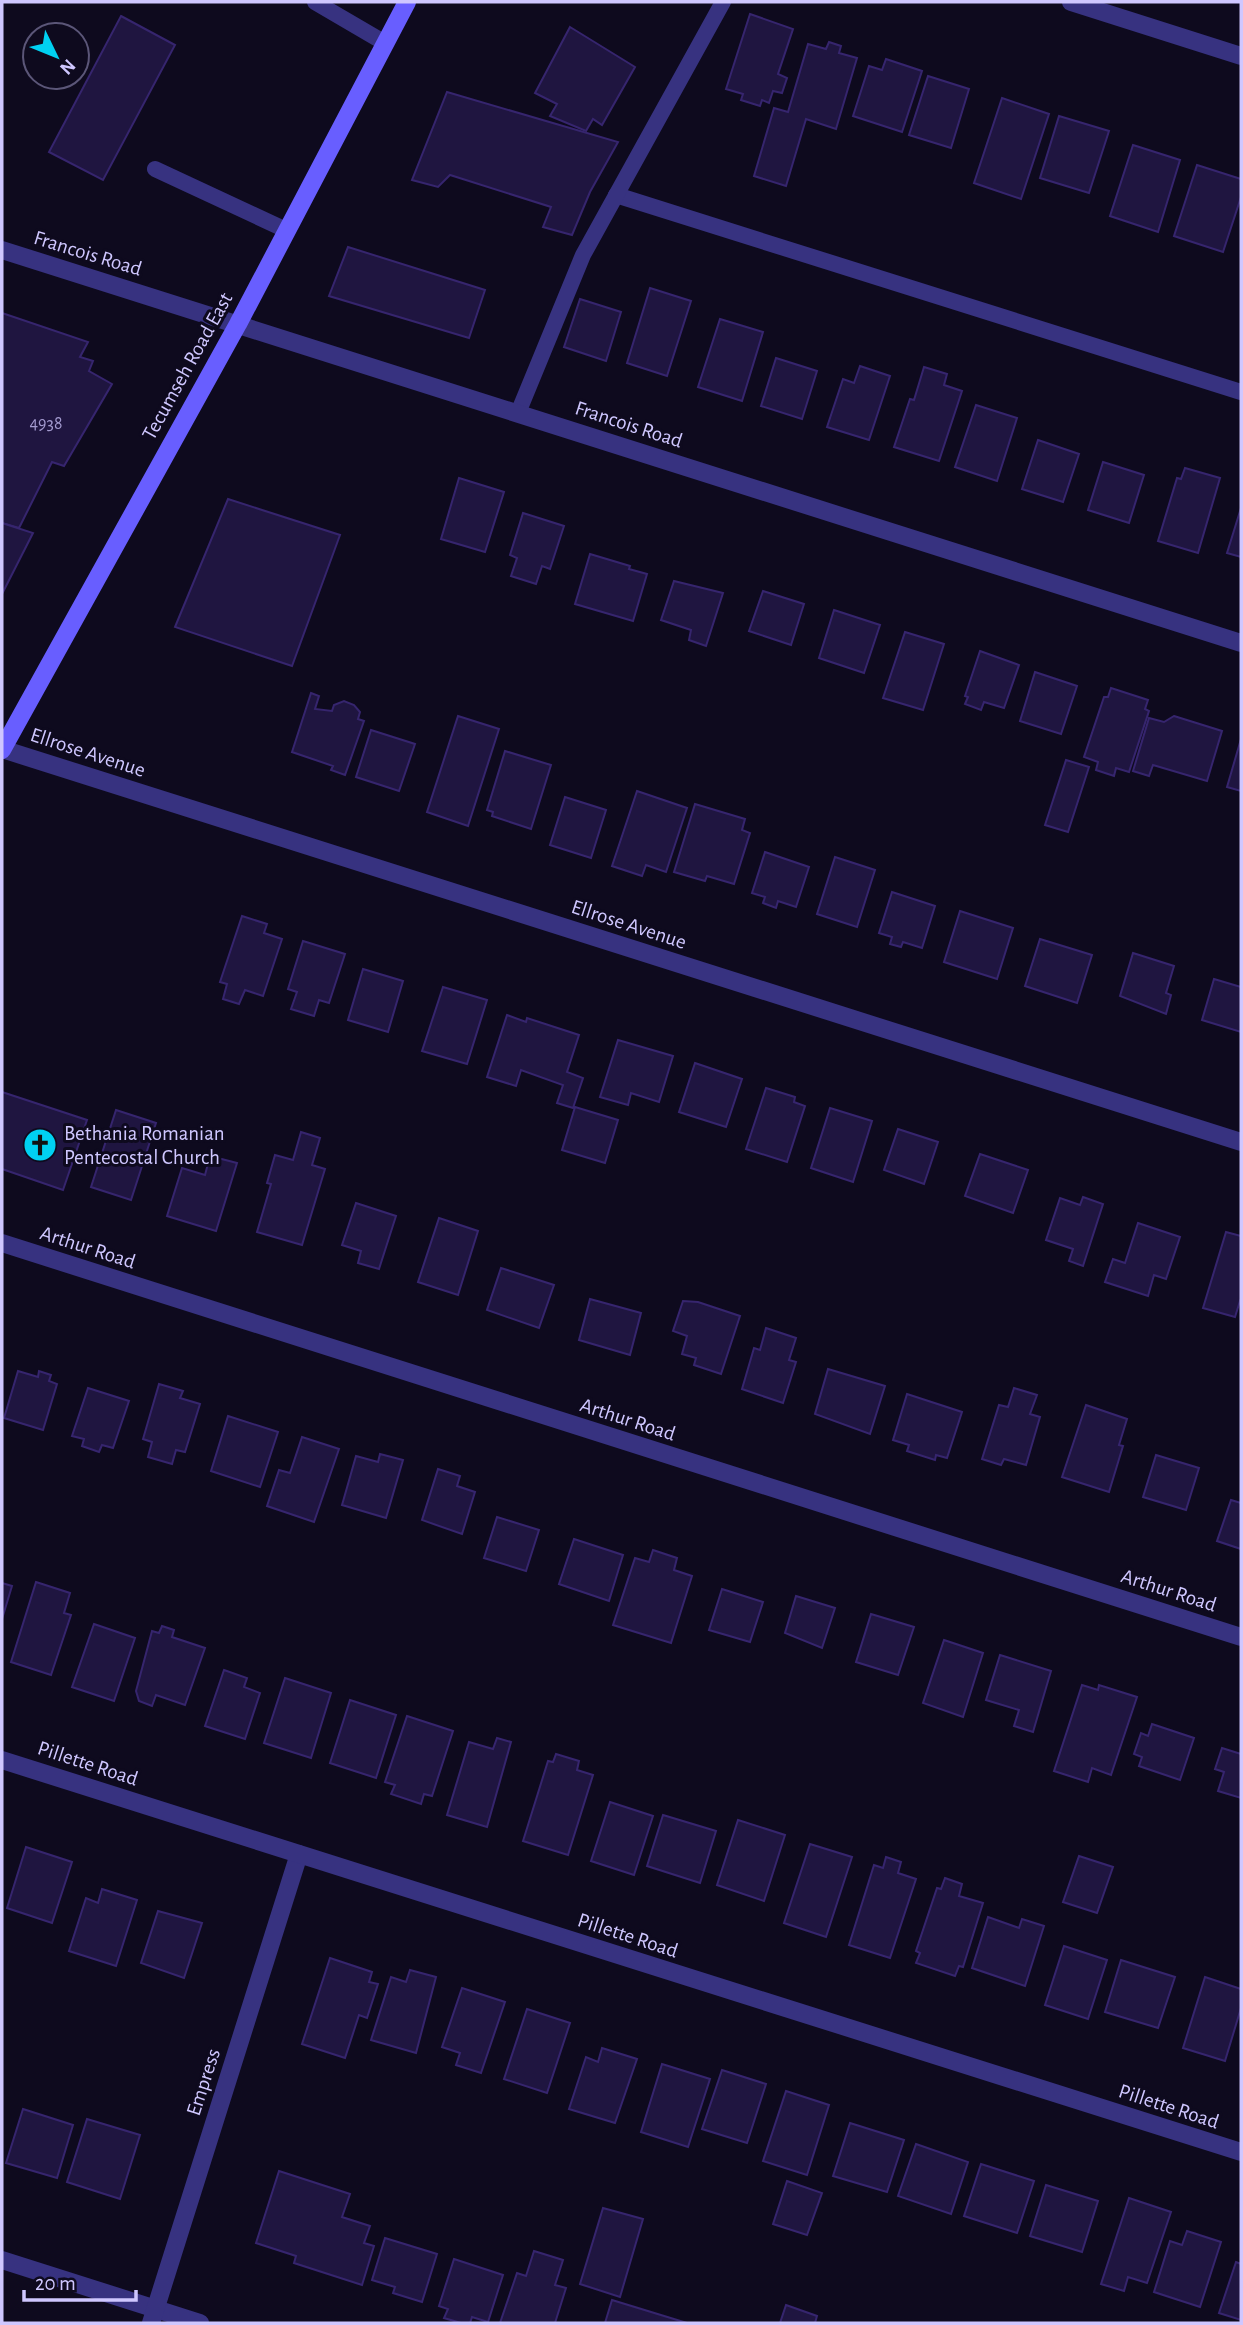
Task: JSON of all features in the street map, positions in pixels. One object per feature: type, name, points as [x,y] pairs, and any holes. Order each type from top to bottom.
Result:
[{"type":"main road","name":"Tecumseh Road East","points":[[2,749],[238,324],[407,2]]},
{"type":"street","points":[[1071,2],[1241,56]]},
{"type":"street","name":"Francois Road","points":[[2,250],[1241,643]]},
{"type":"street","name":"Ellrose Avenue","points":[[2,749],[1241,1142]]},
{"type":"street","name":"Arthur Road","points":[[2,1243],[1241,1637]]},
{"type":"street","name":"Pillette Road","points":[[2,1760],[1241,2152]]},
{"type":"street","name":"Empress","points":[[153,2316],[299,1854]]},
{"type":"street","points":[[2,2260],[153,2316],[200,2323]]},
{"type":"lane","points":[[315,2],[385,43]]},
{"type":"lane","points":[[518,413],[583,255],[723,2]]},
{"type":"lane","points":[[155,169],[286,230]]},
{"type":"lane","points":[[616,195],[1241,392]]},
{"type":"building","points":[[750,14],[793,29],[778,74],[787,78],[782,93],[773,91],[769,103],[762,100],[760,106],[741,100],[743,94],[726,89]]},
{"type":"building","points":[[121,16],[175,45],[103,180],[49,152],[81,91],[91,91],[91,73]]},
{"type":"building","points":[[570,27],[635,67],[602,125],[593,119],[586,131],[550,116],[557,104],[535,93]]},
{"type":"building","points":[[829,42],[841,46],[839,53],[857,58],[836,129],[806,119],[786,186],[754,176],[774,108],[788,112],[808,44],[826,49]]},
{"type":"building","points":[[886,59],[922,71],[902,132],[853,116],[869,66],[882,70]]},
{"type":"building","points":[[928,76],[969,89],[951,148],[909,135]]},
{"type":"building","points":[[447,92],[618,142],[590,192],[572,235],[543,227],[551,207],[450,175],[438,187],[412,180]]},
{"type":"building","points":[[1002,98],[1049,114],[1021,199],[974,183]]},
{"type":"building","points":[[1059,116],[1109,131],[1089,193],[1040,178]]},
{"type":"building","points":[[1133,145],[1180,160],[1158,232],[1110,216]]},
{"type":"building","points":[[1197,165],[1241,179],[1241,197],[1223,252],[1174,236]]},
{"type":"building","points":[[348,247],[485,290],[469,338],[329,296]]},
{"type":"building","points":[[650,288],[691,301],[667,376],[627,363]]},
{"type":"building","points":[[580,299],[621,312],[606,361],[564,347]]},
{"type":"building","points":[[2,313],[88,342],[80,357],[93,361],[89,371],[112,384],[64,466],[52,462],[19,528],[2,523]]},
{"type":"building","points":[[720,319],[763,332],[742,401],[698,387]]},
{"type":"building","points":[[776,358],[817,371],[802,419],[761,406]]},
{"type":"building","points":[[860,366],[890,376],[869,440],[827,427],[843,379],[854,383]]},
{"type":"building","points":[[924,367],[947,374],[944,385],[962,391],[939,461],[894,447],[910,399],[914,400]]},
{"type":"building","points":[[976,405],[1017,418],[997,481],[955,467]]},
{"type":"building","points":[[1038,440],[1079,454],[1063,502],[1022,489]]},
{"type":"building","points":[[1103,462],[1144,475],[1129,523],[1088,510]]},
{"type":"building","points":[[1185,468],[1220,478],[1198,553],[1158,541],[1177,478],[1181,479]]},
{"type":"building","points":[[459,478],[504,492],[485,552],[441,539]]},
{"type":"building","points":[[228,499],[340,535],[292,666],[175,627]]},
{"type":"building","points":[[1241,508],[1241,557],[1227,553]]},
{"type":"building","points":[[523,513],[564,526],[550,569],[542,566],[536,584],[511,576],[517,558],[510,555]]},
{"type":"building","points":[[2,523],[33,533],[2,594]]},
{"type":"building","points":[[590,554],[647,574],[633,621],[575,604]]},
{"type":"building","points":[[674,581],[723,593],[706,646],[689,640],[691,630],[661,620]]},
{"type":"building","points":[[763,591],[804,604],[791,645],[749,631]]},
{"type":"building","points":[[834,610],[880,625],[864,673],[819,658]]},
{"type":"building","points":[[905,632],[944,644],[923,710],[883,698]]},
{"type":"building","points":[[980,651],[1019,665],[1004,708],[984,702],[981,710],[965,704],[968,697],[965,696]]},
{"type":"building","points":[[1035,672],[1077,686],[1061,734],[1020,721]]},
{"type":"building","points":[[1111,688],[1148,700],[1145,709],[1149,711],[1129,772],[1116,768],[1114,776],[1096,770],[1098,762],[1084,757],[1104,697],[1108,697]]},
{"type":"building","points":[[311,693],[319,696],[315,709],[332,711],[334,705],[344,701],[354,705],[360,712],[358,719],[364,721],[345,775],[331,770],[333,766],[292,752]]},
{"type":"building","points":[[458,716],[499,729],[468,826],[427,812]]},
{"type":"building","points":[[1174,716],[1222,731],[1207,781],[1153,765],[1149,776],[1133,771],[1149,718],[1164,722]]},
{"type":"building","points":[[371,730],[415,744],[399,791],[356,777]]},
{"type":"building","points":[[1241,739],[1241,791],[1227,787]]},
{"type":"building","points":[[505,751],[551,765],[531,829],[492,816],[493,812],[487,810]]},
{"type":"building","points":[[1066,760],[1089,767],[1068,832],[1045,825]]},
{"type":"building","points":[[637,791],[687,808],[666,872],[646,865],[642,876],[612,866]]},
{"type":"building","points":[[565,797],[606,810],[591,858],[550,845]]},
{"type":"building","points":[[695,804],[745,819],[742,830],[750,833],[734,884],[707,876],[705,881],[674,872]]},
{"type":"building","points":[[765,852],[809,867],[796,907],[778,901],[776,908],[763,903],[765,897],[752,893]]},
{"type":"building","points":[[835,857],[875,870],[857,927],[817,914]]},
{"type":"building","points":[[892,892],[935,906],[922,948],[903,942],[901,947],[890,944],[892,937],[879,933]]},
{"type":"building","points":[[960,911],[1013,928],[997,979],[944,962]]},
{"type":"building","points":[[242,916],[267,924],[264,933],[282,939],[263,996],[245,990],[239,1004],[223,999],[227,984],[220,982]]},
{"type":"building","points":[[1040,939],[1092,955],[1077,1003],[1025,986]]},
{"type":"building","points":[[303,941],[345,954],[329,1003],[319,1000],[314,1016],[291,1009],[297,992],[288,989]]},
{"type":"building","points":[[1133,953],[1174,966],[1166,993],[1171,995],[1166,1014],[1120,996]]},
{"type":"building","points":[[363,969],[403,981],[388,1032],[348,1020]]},
{"type":"building","points":[[1214,979],[1241,987],[1241,1032],[1202,1020]]},
{"type":"building","points":[[443,987],[487,1000],[467,1064],[422,1051]]},
{"type":"building","points":[[507,1015],[526,1022],[527,1018],[579,1035],[567,1072],[583,1078],[573,1108],[557,1103],[563,1085],[521,1070],[516,1086],[487,1077]]},
{"type":"building","points":[[618,1040],[673,1056],[659,1102],[631,1093],[628,1105],[600,1097]]},
{"type":"building","points":[[695,1063],[742,1079],[726,1127],[679,1112]]},
{"type":"building","points":[[766,1088],[795,1097],[794,1102],[805,1106],[787,1162],[746,1149]]},
{"type":"building","name":"Bethania Romanian Pentecostal Church","points":[[2,1092],[87,1120],[63,1190],[2,1169]]},
{"type":"building","points":[[575,1107],[618,1120],[605,1163],[562,1150]]},
{"type":"building","points":[[830,1108],[872,1121],[853,1182],[811,1168]]},
{"type":"building","points":[[116,1110],[156,1123],[131,1200],[91,1187]]},
{"type":"building","points":[[898,1129],[938,1142],[924,1184],[884,1170]]},
{"type":"building","points":[[301,1132],[320,1138],[312,1165],[325,1169],[302,1245],[257,1232],[271,1184],[267,1183],[275,1155],[293,1160]]},
{"type":"building","points":[[980,1154],[1028,1170],[1013,1213],[965,1196]]},
{"type":"building","points":[[210,1156],[237,1163],[216,1231],[167,1216],[182,1168],[205,1175]]},
{"type":"building","points":[[1083,1197],[1103,1204],[1083,1266],[1069,1261],[1073,1249],[1046,1240],[1060,1198],[1080,1205]]},
{"type":"building","points":[[356,1203],[396,1216],[379,1269],[358,1263],[361,1251],[342,1245]]},
{"type":"building","points":[[439,1218],[478,1231],[458,1295],[418,1282]]},
{"type":"building","points":[[1138,1223],[1180,1237],[1166,1279],[1154,1275],[1148,1296],[1105,1282],[1113,1259],[1125,1263]]},
{"type":"building","points":[[1226,1232],[1241,1236],[1241,1302],[1235,1317],[1203,1308]]},
{"type":"building","points":[[501,1268],[554,1285],[539,1328],[487,1310]]},
{"type":"building","points":[[590,1299],[641,1313],[630,1355],[579,1340]]},
{"type":"building","points":[[683,1301],[698,1302],[740,1316],[721,1374],[694,1365],[696,1358],[682,1354],[687,1336],[673,1331]]},
{"type":"building","points":[[766,1328],[796,1338],[789,1360],[796,1362],[783,1403],[742,1389],[754,1348],[760,1350]]},
{"type":"building","points":[[828,1369],[885,1386],[870,1434],[815,1414]]},
{"type":"building","points":[[18,1371],[38,1377],[39,1371],[51,1375],[49,1381],[57,1384],[43,1430],[4,1418]]},
{"type":"building","points":[[159,1384],[183,1391],[180,1398],[200,1404],[185,1452],[176,1450],[172,1464],[148,1457],[152,1442],[143,1439]]},
{"type":"building","points":[[88,1388],[129,1401],[113,1448],[102,1445],[99,1452],[82,1446],[84,1439],[72,1436]]},
{"type":"building","points":[[1014,1388],[1037,1395],[1030,1414],[1040,1417],[1026,1465],[1004,1459],[1001,1465],[982,1459],[999,1405],[1008,1407]]},
{"type":"building","points":[[907,1394],[962,1412],[947,1458],[936,1455],[935,1460],[907,1451],[909,1445],[893,1440]]},
{"type":"building","points":[[1086,1405],[1127,1419],[1119,1445],[1123,1446],[1109,1492],[1062,1477]]},
{"type":"building","points":[[228,1416],[278,1432],[260,1487],[211,1471]]},
{"type":"building","points":[[302,1437],[339,1449],[314,1522],[267,1506],[279,1470],[290,1473]]},
{"type":"building","points":[[380,1454],[403,1460],[386,1518],[342,1505],[356,1456],[378,1462]]},
{"type":"building","points":[[1156,1455],[1199,1468],[1186,1510],[1143,1497]]},
{"type":"building","points":[[438,1469],[460,1476],[457,1486],[475,1492],[462,1534],[422,1520]]},
{"type":"building","points":[[1231,1500],[1241,1503],[1241,1549],[1217,1541]]},
{"type":"building","points":[[497,1517],[539,1530],[526,1571],[484,1558]]},
{"type":"building","points":[[574,1539],[623,1555],[609,1601],[559,1584]]},
{"type":"building","points":[[653,1550],[677,1558],[674,1570],[692,1576],[671,1643],[613,1625],[635,1558],[649,1562]]},
{"type":"building","points":[[36,1582],[70,1593],[64,1613],[71,1615],[51,1675],[11,1662]]},
{"type":"building","points":[[2,1583],[12,1586],[2,1619]]},
{"type":"building","points":[[722,1589],[763,1602],[750,1642],[709,1630]]},
{"type":"building","points":[[796,1596],[835,1608],[822,1648],[785,1633]]},
{"type":"building","points":[[871,1614],[914,1627],[898,1675],[856,1662]]},
{"type":"building","points":[[94,1624],[135,1638],[114,1701],[72,1687]]},
{"type":"building","points":[[162,1626],[174,1630],[172,1637],[205,1648],[185,1705],[156,1695],[152,1706],[139,1701],[136,1691],[152,1631],[159,1633]]},
{"type":"building","points":[[944,1640],[983,1653],[963,1717],[923,1703]]},
{"type":"building","points":[[1000,1655],[1051,1671],[1033,1732],[1014,1726],[1019,1710],[986,1700]]},
{"type":"building","points":[[224,1670],[247,1678],[244,1687],[260,1693],[245,1739],[205,1726]]},
{"type":"building","points":[[285,1678],[331,1693],[311,1758],[264,1743]]},
{"type":"building","points":[[1082,1685],[1098,1690],[1099,1685],[1137,1697],[1111,1775],[1092,1768],[1088,1782],[1054,1771]]},
{"type":"building","points":[[350,1700],[396,1715],[376,1778],[330,1763]]},
{"type":"building","points":[[407,1716],[453,1731],[432,1796],[424,1794],[421,1804],[391,1794],[395,1785],[385,1782]]},
{"type":"building","points":[[1152,1724],[1194,1738],[1180,1780],[1139,1766],[1142,1757],[1134,1754],[1141,1733],[1148,1736]]},
{"type":"building","points":[[497,1738],[511,1742],[487,1827],[447,1815],[469,1742],[493,1749]]},
{"type":"building","points":[[1222,1748],[1241,1754],[1241,1798],[1218,1791],[1224,1772],[1215,1769]]},
{"type":"building","points":[[556,1754],[579,1761],[577,1770],[593,1775],[568,1855],[523,1841],[548,1761],[553,1762]]},
{"type":"building","points":[[610,1802],[653,1816],[634,1875],[591,1861]]},
{"type":"building","points":[[663,1815],[716,1831],[700,1883],[647,1866]]},
{"type":"building","points":[[738,1820],[785,1835],[764,1901],[717,1885]]},
{"type":"building","points":[[810,1844],[852,1857],[826,1937],[784,1923]]},
{"type":"building","points":[[26,1847],[72,1862],[52,1923],[7,1908]]},
{"type":"building","points":[[1079,1856],[1113,1867],[1097,1913],[1063,1902]]},
{"type":"building","points":[[886,1857],[901,1862],[898,1873],[916,1879],[890,1958],[849,1945],[874,1865],[883,1868]]},
{"type":"building","points":[[945,1878],[962,1884],[959,1896],[983,1903],[963,1967],[959,1966],[955,1976],[916,1963],[920,1953],[916,1951],[937,1888],[941,1889]]},
{"type":"building","points":[[102,1889],[137,1900],[116,1966],[69,1951],[86,1898],[98,1903]]},
{"type":"building","points":[[158,1911],[202,1923],[184,1978],[141,1963]]},
{"type":"building","points":[[988,1917],[1019,1928],[1022,1919],[1044,1926],[1025,1986],[972,1968]]},
{"type":"building","points":[[1064,1946],[1107,1960],[1088,2019],[1045,2005]]},
{"type":"building","points":[[330,1958],[372,1972],[369,1982],[378,1984],[367,2018],[359,2015],[345,2058],[302,2044]]},
{"type":"building","points":[[1121,1960],[1175,1977],[1158,2028],[1105,2012]]},
{"type":"building","points":[[410,1970],[436,1977],[416,2053],[371,2040],[391,1977],[406,1982]]},
{"type":"building","points":[[1205,1977],[1241,1989],[1241,2008],[1225,2061],[1183,2048]]},
{"type":"building","points":[[462,1988],[505,2002],[481,2073],[456,2065],[460,2053],[442,2047]]},
{"type":"building","points":[[527,2009],[570,2023],[547,2093],[504,2079]]},
{"type":"building","points":[[602,2048],[637,2059],[615,2123],[569,2109],[586,2057],[598,2062]]},
{"type":"building","points":[[662,2064],[710,2079],[688,2147],[641,2132]]},
{"type":"building","points":[[722,2070],[766,2084],[747,2143],[702,2129]]},
{"type":"building","points":[[786,2091],[829,2105],[807,2175],[763,2161]]},
{"type":"building","points":[[23,2109],[73,2125],[57,2178],[6,2163]]},
{"type":"building","points":[[87,2119],[140,2135],[120,2199],[67,2182]]},
{"type":"building","points":[[850,2123],[904,2140],[887,2192],[833,2176]]},
{"type":"building","points":[[916,2144],[968,2162],[951,2214],[898,2196]]},
{"type":"building","points":[[981,2164],[1034,2181],[1017,2233],[964,2216]]},
{"type":"building","points":[[279,2171],[350,2194],[342,2217],[370,2226],[364,2243],[374,2246],[362,2285],[294,2263],[296,2256],[256,2243]]},
{"type":"building","points":[[787,2181],[822,2193],[807,2235],[773,2224]]},
{"type":"building","points":[[1046,2185],[1098,2201],[1082,2252],[1030,2236]]},
{"type":"building","points":[[1129,2198],[1171,2212],[1147,2283],[1128,2277],[1124,2291],[1101,2284]]},
{"type":"building","points":[[603,2208],[643,2219],[620,2297],[580,2284]]},
{"type":"building","points":[[1187,2231],[1221,2242],[1200,2307],[1154,2292],[1170,2241],[1182,2245]]},
{"type":"building","points":[[385,2238],[437,2254],[422,2302],[393,2293],[395,2287],[372,2280]]},
{"type":"building","points":[[534,2251],[563,2260],[555,2285],[566,2288],[555,2323],[500,2323],[517,2273],[526,2276]]},
{"type":"building","points":[[454,2259],[503,2275],[488,2322],[472,2317],[470,2323],[444,2318],[448,2309],[439,2306]]},
{"type":"building","points":[[1236,2262],[1241,2264],[1241,2320],[1219,2313]]},
{"type":"building","points":[[612,2300],[687,2323],[605,2323]]},
{"type":"building","points":[[786,2305],[817,2316],[815,2323],[780,2323]]},
{"type":"place","name":"Bethania Romanian Pentecostal Church","points":[[40,1145]]}]
